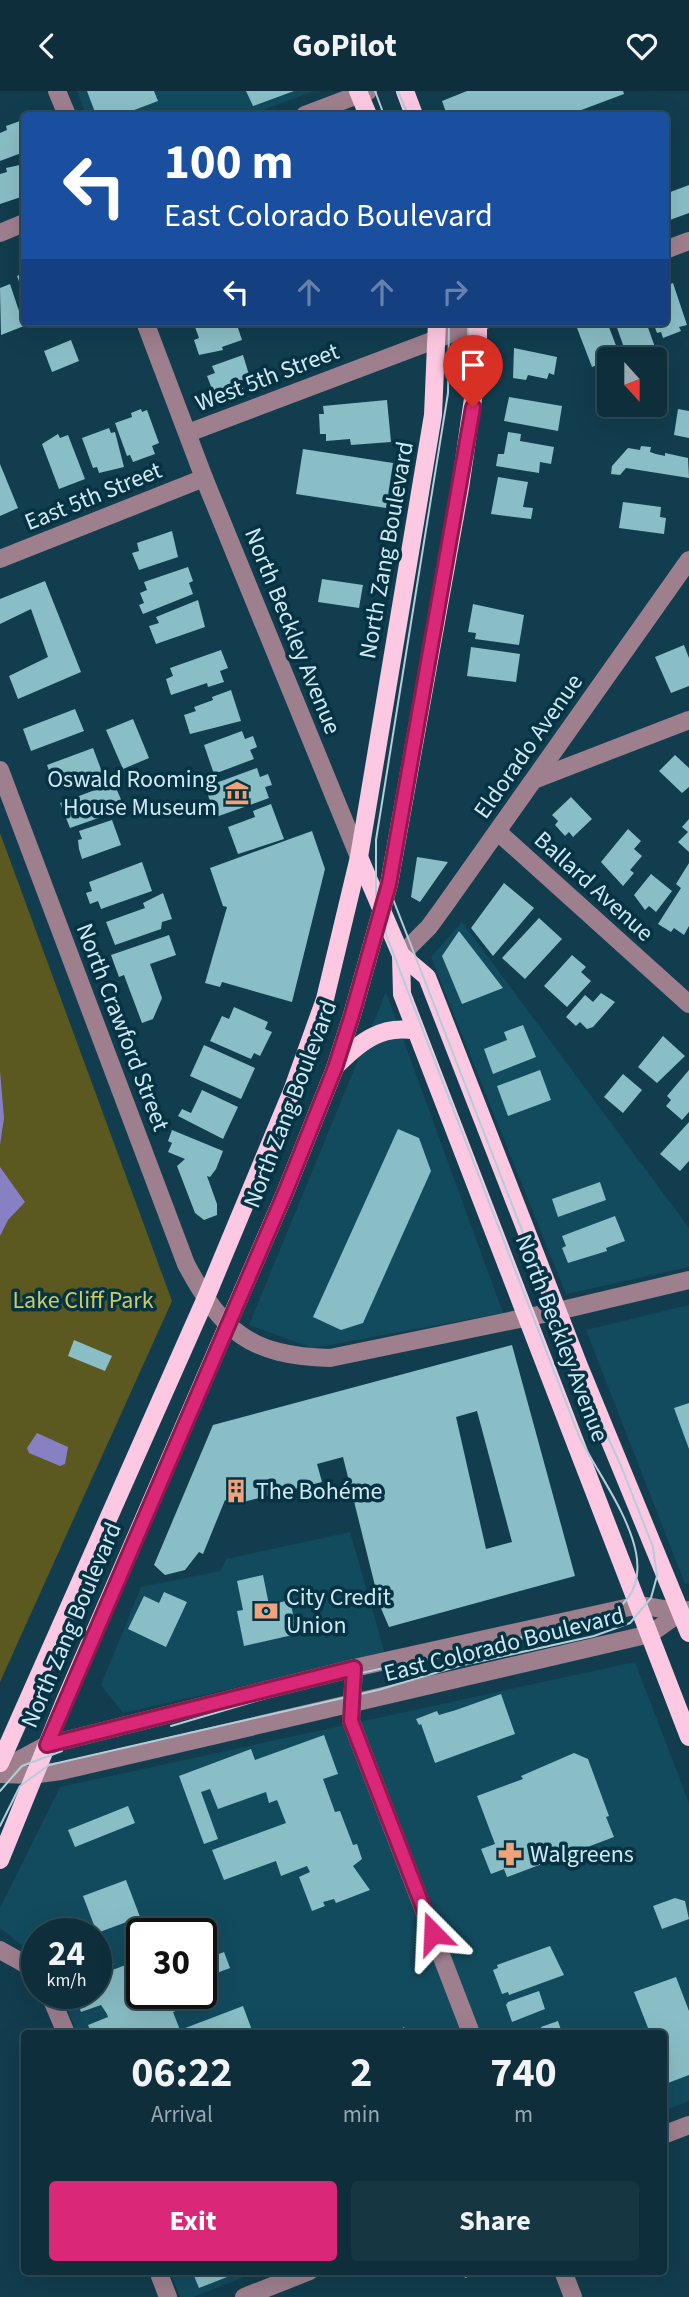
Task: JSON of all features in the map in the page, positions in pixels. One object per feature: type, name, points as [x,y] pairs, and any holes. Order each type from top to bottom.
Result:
[{"type":"main road","points":[[405,91],[413,112]]},
{"type":"main road","points":[[362,92],[367,112]]},
{"type":"main road","name":"North Zang Boulevard","points":[[0,1860],[335,1068],[382,908],[460,488],[478,363],[479,326]]},
{"type":"main road","name":"North Zang Boulevard","points":[[0,1763],[205,1300],[313,1037],[329,985],[359,857],[433,415],[438,330]]},
{"type":"main road","name":"North Beckley Avenue","points":[[359,857],[401,955],[402,994],[689,1737]]},
{"type":"main road","name":"North Beckley Avenue","points":[[401,955],[427,977],[558,1311],[685,1611],[689,1633]]},
{"type":"main road","points":[[335,1068],[357,1045],[372,1036],[387,1030],[416,1031]]},
{"type":"street","points":[[57,91],[66,112]]},
{"type":"street","points":[[312,112],[362,92]]},
{"type":"street","points":[[0,233],[21,224]]},
{"type":"street","points":[[669,248],[689,241]]},
{"type":"street","name":"North Beckley Avenue","points":[[147,326],[204,478],[359,857]]},
{"type":"street","name":"West 5th Street","points":[[188,433],[438,330],[458,326]]},
{"type":"street","name":"East 5th Street","points":[[0,559],[204,478]]},
{"type":"street","name":"Eldorado Avenue","points":[[401,955],[429,927],[689,561]]},
{"type":"street","points":[[536,779],[689,720]]},
{"type":"street","name":"North Crawford Street","points":[[0,770],[186,1264],[205,1300],[228,1325],[269,1352],[293,1357],[330,1358],[558,1311],[689,1280]]},
{"type":"street","name":"Ballard Avenue","points":[[498,832],[689,1004]]},
{"type":"street","points":[[639,1605],[685,1611]]},
{"type":"street","name":"East Colorado Boulevard","points":[[0,1772],[47,1745],[354,1668],[639,1605]]},
{"type":"street","points":[[650,1634],[685,1611]]},
{"type":"street","name":"East Colorado Boulevard","points":[[0,1772],[34,1775],[114,1761],[650,1634]]},
{"type":"street","points":[[354,1668],[354,1729],[470,2030]]},
{"type":"street","points":[[0,1950],[21,1962]]},
{"type":"street","points":[[56,2009],[65,2030]]},
{"type":"street","points":[[667,2133],[689,2125]]},
{"type":"street","points":[[160,2275],[168,2297]]},
{"type":"street","points":[[244,2297],[300,2275]]},
{"type":"street","points":[[565,2275],[573,2297]]},
{"type":"shaded area","points":[[77,91],[314,91],[257,112],[85,112]]},
{"type":"shaded area","points":[[462,922],[689,1228],[689,1267],[566,1294],[431,957]]},
{"type":"shaded area","points":[[386,992],[503,1313],[313,1348],[249,1325]]},
{"type":"shaded area","points":[[0,1071],[4,1118],[0,1145]]},
{"type":"shaded area","points":[[0,1167],[25,1202],[8,1220],[0,1236]]},
{"type":"shaded area","points":[[689,1305],[689,1583],[685,1584],[586,1330]]},
{"type":"shaded area","points":[[37,1433],[68,1447],[65,1464],[60,1466],[29,1453],[27,1448]]},
{"type":"shaded area","points":[[350,1532],[385,1654],[123,1713],[101,1685],[141,1587],[220,1571],[226,1559]]},
{"type":"shaded area","points":[[635,1662],[689,1803],[689,2101],[667,2109],[667,2030],[76,2030],[67,2009],[112,2009],[112,1918],[21,1918],[21,1944],[0,1928],[0,1908],[60,1787]]},
{"type":"shaded area","points":[[171,2275],[250,2275],[193,2297],[180,2297]]},
{"type":"green space","name":"Lake Cliff Park","points":[[0,833],[172,1301],[0,1682]]},
{"type":"building","points":[[87,91],[154,91],[158,101],[129,112],[95,112]]},
{"type":"building","points":[[246,91],[294,91],[253,106]]},
{"type":"building","points":[[467,91],[623,91],[624,94],[576,112],[446,112],[442,101]]},
{"type":"building","points":[[20,121],[21,153],[0,161],[0,133],[7,130],[6,126]]},
{"type":"building","points":[[21,165],[21,197],[0,204],[0,174],[7,172],[6,168]]},
{"type":"building","points":[[689,185],[689,213],[669,220],[669,192]]},
{"type":"building","points":[[673,283],[687,325],[679,327],[681,331],[663,338],[654,326],[669,326],[669,284]]},
{"type":"building","points":[[10,284],[21,317],[21,326],[24,326],[1,335],[0,288]]},
{"type":"building","points":[[237,326],[242,340],[222,347],[223,350],[199,355],[194,340],[199,338],[195,327]]},
{"type":"building","points":[[609,326],[617,347],[597,347],[597,365],[592,367],[577,328]]},
{"type":"building","points":[[616,326],[647,326],[655,347],[624,347]]},
{"type":"building","points":[[71,340],[79,361],[52,372],[44,351]]},
{"type":"building","points":[[514,348],[557,357],[554,375],[549,373],[547,379],[528,375],[526,380],[513,378]]},
{"type":"building","points":[[243,355],[250,378],[240,381],[243,389],[231,393],[229,388],[214,394],[207,376],[215,373],[212,366]]},
{"type":"building","points":[[509,397],[562,406],[558,431],[504,421]]},
{"type":"building","points":[[387,400],[391,442],[351,445],[350,439],[326,441],[326,434],[320,434],[319,414],[324,414],[323,406]]},
{"type":"building","points":[[141,409],[142,412],[147,410],[159,443],[152,446],[155,454],[133,462],[130,455],[127,456],[115,423],[132,417],[131,413]]},
{"type":"building","points":[[678,409],[689,411],[689,438],[674,435]]},
{"type":"building","points":[[109,428],[111,433],[115,432],[124,467],[99,473],[97,467],[93,468],[82,438]]},
{"type":"building","points":[[508,432],[521,434],[520,441],[554,447],[551,464],[540,462],[539,473],[496,466],[498,454],[504,454]]},
{"type":"building","points":[[58,434],[60,438],[68,435],[85,479],[59,489],[42,444]]},
{"type":"building","points":[[641,446],[651,447],[650,452],[656,454],[665,456],[665,453],[688,458],[689,478],[626,468],[620,475],[611,474],[612,466],[628,448],[640,450]]},
{"type":"building","points":[[303,449],[393,463],[386,508],[296,494]]},
{"type":"building","points":[[0,464],[18,508],[0,516]]},
{"type":"building","points":[[498,477],[528,482],[523,507],[533,508],[531,519],[491,514]]},
{"type":"building","points":[[623,502],[661,507],[660,517],[666,518],[664,534],[619,528]]},
{"type":"building","points":[[172,531],[178,557],[139,570],[132,553],[139,551],[137,543]]},
{"type":"building","points":[[188,567],[193,581],[189,583],[193,594],[143,614],[139,605],[144,603],[140,593],[147,590],[144,582]]},
{"type":"building","points":[[322,579],[363,585],[359,608],[318,602]]},
{"type":"building","points":[[45,581],[81,672],[18,699],[9,676],[48,657],[31,609],[0,624],[0,599]]},
{"type":"building","points":[[198,600],[205,627],[156,644],[149,626],[159,623],[156,617]]},
{"type":"building","points":[[473,604],[524,615],[519,645],[475,639],[476,633],[468,632]]},
{"type":"building","points":[[684,645],[689,658],[689,686],[671,693],[655,657]]},
{"type":"building","points":[[471,647],[520,654],[516,682],[467,676]]},
{"type":"building","points":[[221,650],[228,668],[220,671],[224,682],[208,687],[207,683],[171,695],[166,679],[173,676],[170,668]]},
{"type":"building","points":[[231,690],[241,721],[190,734],[184,715],[196,711],[194,707],[213,700],[212,697]]},
{"type":"building","points":[[75,709],[84,731],[31,751],[23,729]]},
{"type":"building","points":[[133,719],[149,758],[123,769],[106,730]]},
{"type":"building","points":[[242,731],[245,739],[253,736],[257,747],[250,750],[254,759],[214,774],[204,745]]},
{"type":"building","points":[[93,748],[102,772],[60,787],[54,772],[50,773],[47,765]]},
{"type":"building","points":[[675,755],[689,768],[689,787],[682,793],[659,771]]},
{"type":"building","name":"Oswald Rooming House Museum","points":[[257,768],[260,777],[268,774],[272,785],[265,787],[269,798],[216,817],[205,787]]},
{"type":"building","points":[[114,783],[122,802],[104,808],[107,815],[70,828],[60,803]]},
{"type":"building","points":[[571,797],[592,819],[573,837],[569,832],[565,836],[555,825],[558,821],[552,815]]},
{"type":"building","points":[[271,804],[284,839],[238,854],[228,827],[255,817],[253,811]]},
{"type":"building","points":[[689,819],[689,852],[678,842],[688,832],[682,827]]},
{"type":"building","points":[[112,820],[121,845],[82,859],[78,840],[82,839],[79,831]]},
{"type":"building","points":[[628,829],[641,841],[634,849],[642,856],[630,870],[634,873],[623,886],[601,862]]},
{"type":"building","points":[[312,831],[325,869],[292,1002],[222,982],[220,987],[205,983],[227,907],[223,906],[210,868]]},
{"type":"building","points":[[417,857],[448,862],[420,902],[411,897]]},
{"type":"building","points":[[142,862],[152,891],[101,909],[98,901],[90,904],[86,893],[92,891],[89,882]]},
{"type":"building","points":[[689,863],[689,926],[684,935],[674,928],[671,932],[658,924],[681,888],[676,884]]},
{"type":"building","points":[[651,874],[672,891],[656,912],[649,906],[645,910],[634,895]]},
{"type":"building","points":[[504,883],[534,908],[493,956],[471,928]]},
{"type":"building","points":[[163,893],[172,919],[162,922],[161,929],[115,945],[106,922],[145,908],[143,903]]},
{"type":"building","points":[[539,918],[562,939],[525,979],[502,958]]},
{"type":"building","points":[[459,931],[503,988],[462,1004],[442,956]]},
{"type":"building","points":[[169,935],[176,955],[150,964],[162,998],[153,1019],[142,1023],[124,975],[119,977],[111,955]]},
{"type":"building","points":[[572,955],[586,967],[581,972],[591,981],[567,1007],[544,986]]},
{"type":"building","points":[[601,993],[615,1002],[593,1027],[587,1029],[580,1022],[576,1026],[566,1017],[585,995],[593,1002]]},
{"type":"building","points":[[234,1007],[268,1022],[265,1029],[272,1032],[260,1056],[254,1053],[251,1059],[210,1041],[222,1016],[229,1019]]},
{"type":"building","points":[[523,1025],[536,1057],[493,1074],[484,1049],[507,1040],[504,1032]]},
{"type":"building","points":[[663,1036],[685,1056],[657,1083],[638,1067]]},
{"type":"building","points":[[204,1045],[255,1068],[241,1099],[190,1076]]},
{"type":"building","points":[[540,1070],[551,1100],[508,1116],[497,1086]]},
{"type":"building","points":[[689,1070],[689,1112],[682,1120],[666,1106],[671,1100],[667,1096]]},
{"type":"building","points":[[623,1074],[642,1090],[623,1113],[604,1097]]},
{"type":"building","points":[[202,1090],[238,1107],[223,1139],[178,1116],[182,1109],[191,1113]]},
{"type":"building","points":[[689,1122],[689,1161],[680,1171],[660,1154]]},
{"type":"building","points":[[398,1129],[419,1138],[431,1171],[363,1323],[341,1330],[313,1317]]},
{"type":"building","points":[[172,1130],[223,1151],[216,1169],[210,1177],[207,1176],[217,1204],[217,1215],[204,1220],[195,1213],[177,1166],[185,1159],[168,1152],[172,1143],[168,1141]]},
{"type":"building","points":[[600,1182],[606,1200],[558,1217],[552,1199]]},
{"type":"building","points":[[615,1216],[625,1241],[606,1248],[607,1251],[568,1263],[562,1248],[566,1246],[562,1236]]},
{"type":"building","points":[[74,1340],[112,1356],[105,1371],[68,1356]]},
{"type":"building","name":"The Bohéme","points":[[512,1345],[575,1576],[389,1627],[380,1606],[343,1457],[317,1464],[322,1482],[235,1504],[225,1500],[203,1554],[199,1552],[185,1570],[165,1575],[154,1565],[213,1425]],"holes":[[[477,1411],[512,1542],[486,1549],[456,1417]]]},
{"type":"building","points":[[689,1403],[689,1449],[674,1408]]},
{"type":"building","name":"City Credit Union","points":[[263,1575],[269,1605],[290,1600],[297,1634],[244,1646],[237,1611],[243,1610],[237,1581]]},
{"type":"building","points":[[164,1592],[187,1602],[166,1647],[128,1629],[144,1596],[159,1603]]},
{"type":"building","points":[[559,1633],[560,1639],[550,1641],[549,1635]]},
{"type":"building","points":[[537,1638],[538,1643],[528,1645],[527,1640]]},
{"type":"building","points":[[501,1694],[515,1734],[435,1763],[421,1724],[419,1725],[416,1719],[437,1711],[439,1715],[456,1710]]},
{"type":"building","points":[[324,1735],[338,1774],[323,1779],[335,1812],[340,1811],[353,1845],[357,1844],[362,1859],[353,1866],[370,1890],[336,1903],[334,1899],[323,1902],[325,1906],[312,1911],[299,1877],[310,1872],[307,1866],[281,1876],[276,1861],[224,1880],[212,1850],[286,1823],[277,1800],[269,1803],[266,1792],[218,1809],[210,1789],[201,1792],[218,1839],[204,1844],[179,1776],[251,1749],[255,1760]]},
{"type":"building","name":"Walgreens","points":[[574,1753],[588,1759],[614,1837],[507,1877],[504,1869],[491,1874],[481,1849],[495,1844],[477,1796],[523,1779],[521,1776]]},
{"type":"building","points":[[128,1806],[135,1823],[75,1847],[68,1830]]},
{"type":"building","points":[[126,1880],[140,1917],[126,1918],[126,1922],[112,1927],[112,1918],[91,1918],[83,1896]]},
{"type":"building","points":[[675,1898],[685,1901],[689,1919],[662,1929],[653,1906]]},
{"type":"building","points":[[550,1946],[564,1975],[509,1995],[508,1992],[502,1994],[493,1970],[498,1968],[497,1965]]},
{"type":"building","points":[[224,1952],[230,1968],[217,1973],[217,1955]]},
{"type":"building","points":[[126,1965],[126,2009],[181,2009],[173,2012],[180,2030],[90,2030],[88,2025],[108,2017],[104,2009],[112,2009],[112,1970]]},
{"type":"building","points":[[676,1977],[689,2011],[689,2075],[668,2083],[667,2030],[649,2030],[634,1992]]},
{"type":"building","points":[[539,1991],[545,2009],[512,2022],[506,2005],[508,2002]]},
{"type":"building","points":[[243,2006],[252,2030],[180,2030]]},
{"type":"building","points":[[558,2021],[561,2030],[542,2030],[541,2027]]},
{"type":"building","points":[[194,2275],[232,2275],[199,2288]]},
{"type":"tram line","points":[[375,91],[383,112]]},
{"type":"tram line","points":[[398,91],[407,112]]},
{"type":"tram line","points":[[171,1726],[317,1683],[598,1620],[623,1604],[636,1583],[637,1559],[630,1533],[619,1507],[579,1436],[387,937],[376,894],[376,840],[448,393],[449,326]]},
{"type":"tram line","points":[[0,1826],[20,1786],[49,1765],[378,1690],[459,1666],[594,1636],[630,1623],[651,1598],[657,1576],[653,1547],[621,1466],[571,1356],[391,894],[387,874],[388,851],[464,431],[469,395],[468,326]]},
{"type":"tram line","points":[[0,1791],[22,1766],[62,1751]]},
{"type":"place","name":"Oswald Rooming House Museum","points":[[237,793]]},
{"type":"place","name":"The Bohéme","points":[[236,1491]]},
{"type":"place","name":"City Credit Union","points":[[266,1611]]},
{"type":"place","name":"Walgreens","points":[[510,1854]]},
{"type":"route","points":[[433,1933],[351,1721],[354,1668],[47,1745],[285,1193],[335,1068],[352,1015],[389,884],[473,407]]}]
